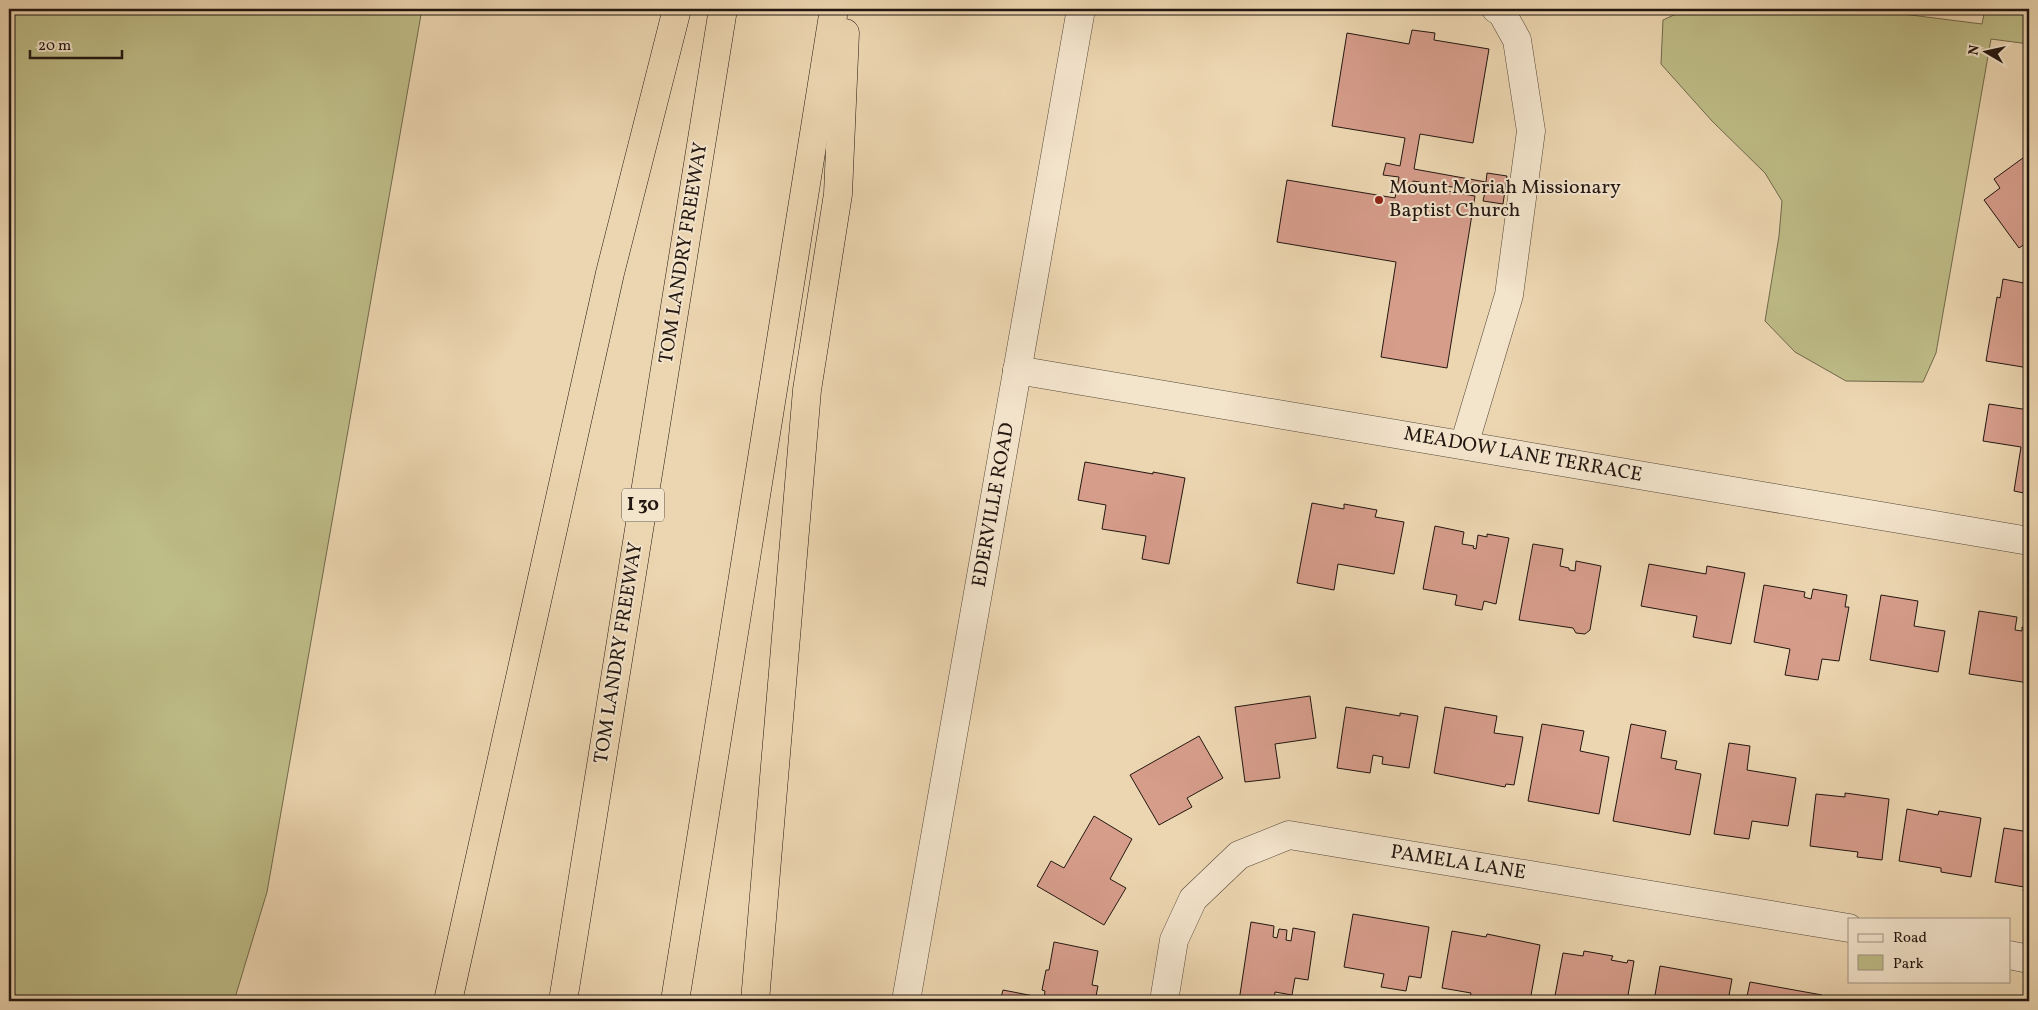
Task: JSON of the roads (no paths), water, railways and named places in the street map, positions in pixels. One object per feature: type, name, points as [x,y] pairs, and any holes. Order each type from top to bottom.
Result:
[{"type":"highway","points":[[448,1001],[610,273],[677,9]]},
{"type":"highway","name":"TOM LANDRY FREEWAY","points":[[563,1001],[723,9]]},
{"type":"highway","points":[[675,1001],[834,9]]},
{"type":"highway","points":[[755,1001],[807,390],[838,194],[846,9]]},
{"type":"street","name":"EDERVILLE ROAD","points":[[906,1001],[1081,9]]},
{"type":"street","points":[[1464,445],[1509,294],[1531,130],[1517,40],[1502,13],[1496,9]]},
{"type":"street","name":"MEADOW LANE TERRACE","points":[[1017,370],[2029,541]]},
{"type":"street","name":"PAMELA LANE","points":[[1164,1001],[1174,940],[1193,899],[1239,855],[1289,835],[1848,928]]},
{"type":"street","points":[[2010,956],[2029,959]]},
{"type":"place","name":"Mount Moriah Missionary Baptist Church","points":[[1379,200]]}]
